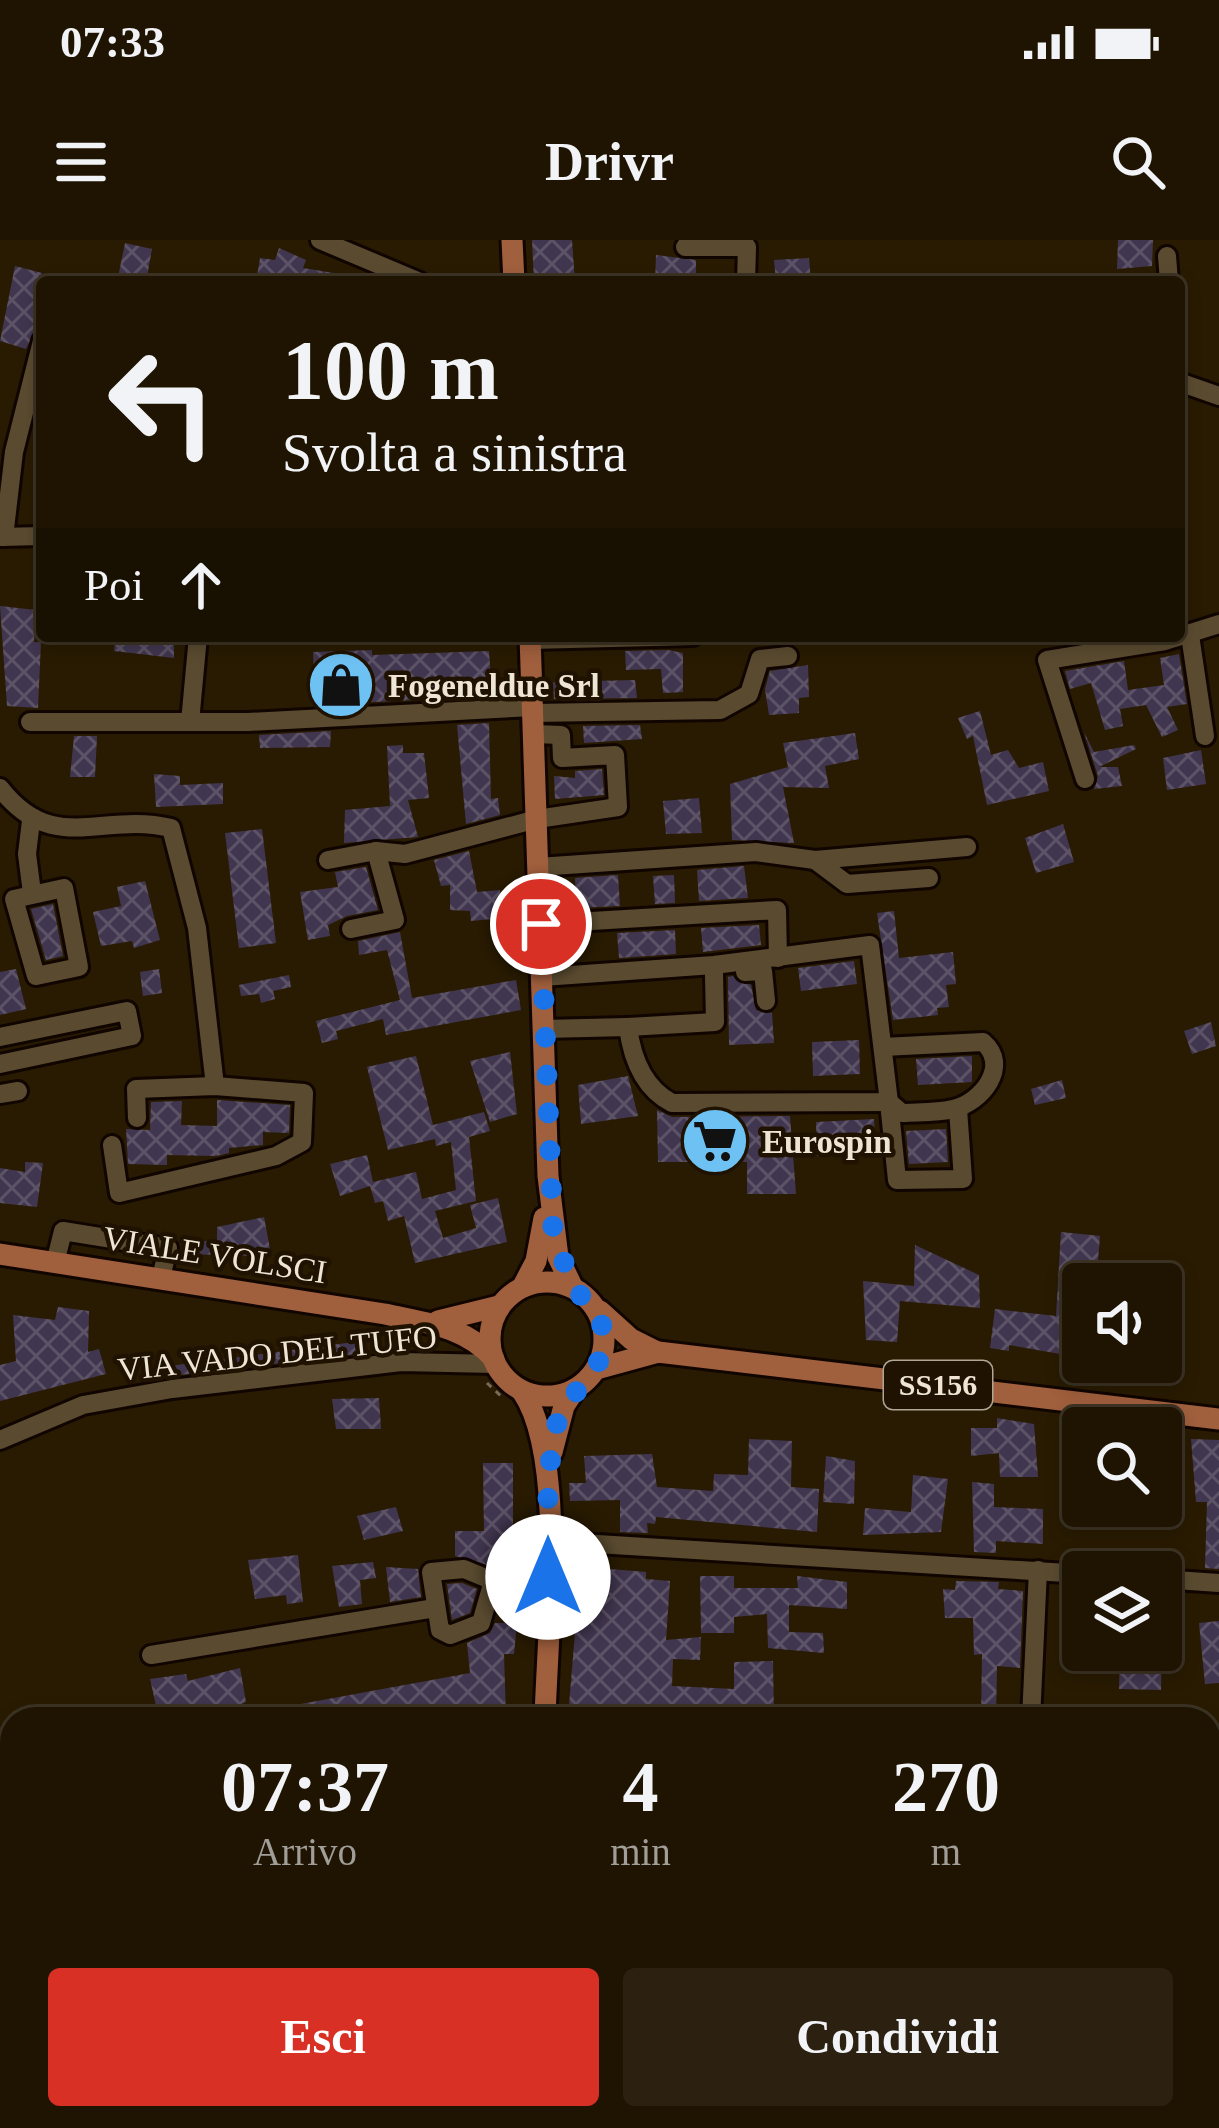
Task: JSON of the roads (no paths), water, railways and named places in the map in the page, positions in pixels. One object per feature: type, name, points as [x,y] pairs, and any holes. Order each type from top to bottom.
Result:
[{"type":"main road","points":[[512,240],[514,276]]},
{"type":"main road","points":[[530,642],[548,1176],[558,1257],[572,1286]]},
{"type":"main road","points":[[523,1286],[540,1247],[548,1176]]},
{"type":"main road","name":"VIALE VOLSCI","points":[[0,1254],[419,1322],[474,1340],[488,1362]]},
{"type":"main road","points":[[548,1482],[542,1431],[488,1362],[491,1324],[499,1306],[523,1286],[539,1281],[572,1286]]},
{"type":"main road","name":"SS156","points":[[572,1286],[631,1339],[658,1352],[1219,1419]]},
{"type":"main road","points":[[593,1304],[604,1329],[596,1369]]},
{"type":"main road","name":"VIALE VOLSCI","points":[[419,1322],[465,1318],[499,1306]]},
{"type":"main road","name":"SS156","points":[[575,1390],[596,1369],[658,1352]]},
{"type":"main road","points":[[519,1400],[575,1390]]},
{"type":"main road","points":[[545,1707],[548,1482],[554,1431],[575,1390]]},
{"type":"street","points":[[320,240],[406,276]]},
{"type":"street","points":[[685,247],[747,247],[746,276]]},
{"type":"street","points":[[1167,256],[1169,276]]},
{"type":"street","points":[[36,365],[14,452],[2,537],[36,536]]},
{"type":"street","points":[[1185,384],[1219,396]]},
{"type":"street","points":[[1185,636],[1219,624]]},
{"type":"street","points":[[1190,635],[1205,736]]},
{"type":"street","points":[[190,722],[197,642]]},
{"type":"street","points":[[1085,779],[1047,660],[1150,642]]},
{"type":"street","points":[[30,722],[533,718],[720,710],[749,694],[760,659],[788,656]]},
{"type":"street","points":[[328,860],[376,851],[405,854],[537,819],[618,807],[616,755],[562,758],[561,734],[533,718]]},
{"type":"street","points":[[0,788],[31,821],[61,829],[149,822],[171,828],[196,928],[215,1086]]},
{"type":"street","points":[[31,821],[27,854],[32,893]]},
{"type":"street","points":[[538,867],[756,852],[815,860],[967,847]]},
{"type":"street","points":[[351,929],[395,920],[376,851]]},
{"type":"street","points":[[815,860],[848,884],[929,878]]},
{"type":"street","points":[[64,888],[80,967],[36,976],[14,899],[32,893],[64,888]]},
{"type":"street","points":[[541,924],[777,910],[778,958]]},
{"type":"street","points":[[542,982],[870,945],[897,1180],[963,1178],[958,1109]]},
{"type":"street","points":[[542,982],[763,970],[766,1001]]},
{"type":"street","points":[[543,1029],[715,1022],[714,974]]},
{"type":"street","points":[[0,1037],[127,1011],[132,1036],[0,1064]]},
{"type":"street","points":[[628,1027],[643,1074],[654,1093],[671,1103],[890,1102],[902,1113],[958,1109],[989,1084],[995,1071],[991,1049],[965,1042],[883,1047]]},
{"type":"street","points":[[112,1145],[119,1193],[276,1156],[302,1142],[304,1094],[215,1086],[136,1089],[136,1118]]},
{"type":"street","points":[[55,1262],[63,1231],[168,1247],[160,1278]]},
{"type":"street","name":"VIA VADO DEL TUFO","points":[[0,1440],[82,1405],[172,1389],[401,1362],[488,1362]]},
{"type":"street","points":[[548,1541],[1062,1572]]},
{"type":"street","points":[[493,1581],[481,1623],[450,1635],[440,1630],[431,1572],[464,1569],[493,1581],[548,1577]]},
{"type":"street","points":[[1032,1707],[1038,1570]]},
{"type":"street","points":[[1182,1580],[1219,1583]]},
{"type":"street","points":[[151,1655],[434,1608]]},
{"type":"place","name":"Fogeneldue Srl","points":[[341,685]]},
{"type":"place","name":"Eurospin","points":[[715,1141]]}]
